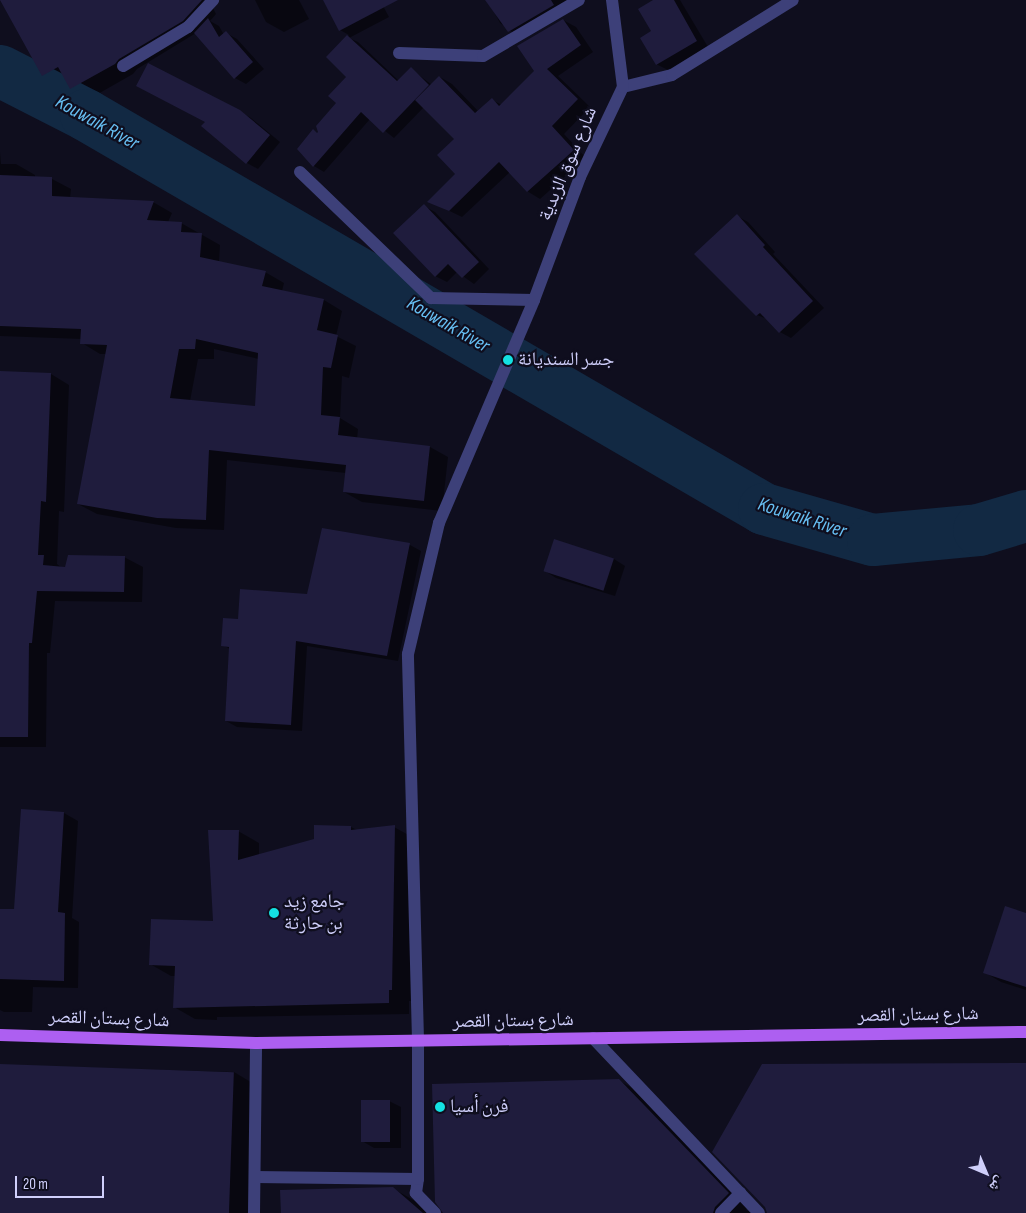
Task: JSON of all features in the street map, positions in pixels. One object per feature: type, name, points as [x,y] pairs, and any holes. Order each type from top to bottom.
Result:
[{"type":"main road","name":"شارع بستان القصر","points":[[0,1035],[256,1043],[1026,1032]]},
{"type":"street","points":[[122,66],[188,27],[212,0]]},
{"type":"street","points":[[399,53],[483,56],[579,0]]},
{"type":"street","points":[[612,0],[623,87],[672,75],[794,0]]},
{"type":"street","name":"شارع سوق الزبدية","points":[[435,1213],[416,1193],[418,1179],[418,1040],[408,654],[439,523],[534,300],[580,177],[623,87]]},
{"type":"street","points":[[300,172],[431,298],[534,300]]},
{"type":"street","points":[[593,1038],[759,1213]]},
{"type":"street","points":[[254,1213],[256,1043]]},
{"type":"street","points":[[255,1177],[418,1179]]},
{"type":"street","points":[[721,1213],[740,1193]]},
{"type":"building","points":[[0,0],[202,0],[183,21],[119,59],[115,64],[70,89],[58,67],[42,76]]},
{"type":"building","points":[[323,0],[398,0],[339,31]]},
{"type":"building","points":[[485,0],[551,0],[554,5],[508,32]]},
{"type":"building","points":[[653,0],[674,0],[697,41],[656,65],[640,38],[651,31],[638,9]]},
{"type":"building","points":[[208,18],[219,37],[226,31],[253,62],[234,79],[194,33]]},
{"type":"building","points":[[563,19],[581,45],[547,69],[578,99],[552,126],[574,150],[527,192],[499,162],[449,211],[427,202],[455,174],[437,155],[454,139],[415,100],[439,76],[475,113],[492,98],[499,106],[534,71],[517,46]]},
{"type":"building","points":[[347,35],[397,81],[411,67],[429,85],[383,133],[361,112],[313,167],[297,149],[313,129],[318,132],[316,126],[336,103],[328,96],[346,77],[326,57]]},
{"type":"building","points":[[148,63],[240,110],[270,135],[246,164],[201,126],[205,122],[136,86]]},
{"type":"building","points":[[0,175],[52,177],[52,196],[154,201],[147,220],[182,222],[181,232],[202,233],[200,257],[266,271],[262,286],[324,299],[317,330],[338,335],[331,368],[323,367],[321,415],[340,417],[338,435],[430,446],[424,501],[343,492],[346,465],[209,450],[206,520],[157,518],[77,504],[107,345],[80,344],[81,329],[0,326]],"holes":[[[196,339],[258,353],[255,406],[170,398],[179,349],[195,349]]]},
{"type":"building","points":[[424,204],[479,262],[462,278],[448,264],[435,277],[393,233]]},
{"type":"building","points":[[737,214],[765,245],[763,247],[813,301],[779,333],[760,313],[756,316],[694,254]]},
{"type":"building","points":[[0,371],[51,373],[46,502],[41,501],[38,555],[44,555],[43,565],[65,567],[68,555],[125,556],[124,592],[37,591],[32,643],[29,643],[28,737],[0,737]]},
{"type":"building","points":[[322,528],[410,543],[387,656],[296,641],[291,725],[225,721],[229,647],[221,646],[223,618],[238,619],[240,589],[307,594]]},
{"type":"building","points":[[554,539],[614,558],[603,591],[543,571]]},
{"type":"building","points":[[21,809],[64,812],[58,912],[65,913],[64,981],[0,979],[0,909],[14,909]]},
{"type":"building","name":"جامع زيد بن حارثة","points":[[314,825],[351,826],[351,830],[395,825],[392,990],[389,990],[389,1003],[173,1008],[175,966],[149,965],[151,919],[213,921],[208,830],[239,830],[238,860],[314,839]]},
{"type":"building","points":[[1005,906],[1026,913],[1026,987],[983,973]]},
{"type":"building","points":[[1026,1063],[1026,1213],[767,1213],[765,1207],[712,1152],[762,1064]]},
{"type":"building","points":[[0,1064],[234,1072],[229,1213],[0,1213]]},
{"type":"building","points":[[619,1079],[729,1193],[715,1207],[713,1213],[443,1213],[435,1202],[432,1084]]},
{"type":"building","points":[[361,1100],[390,1100],[390,1142],[361,1142]]},
{"type":"building","points":[[393,1187],[423,1213],[281,1213],[280,1190]]},
{"type":"waterway","name":"Kouwaik River","points":[[0,71],[86,115],[764,509],[873,540],[979,530],[1026,516]]},
{"type":"place","name":"جسر السنديانة","points":[[508,360]]},
{"type":"place","name":"جامع زيد بن حارثة","points":[[274,913]]},
{"type":"place","name":"فرن أسيا","points":[[440,1107]]}]
